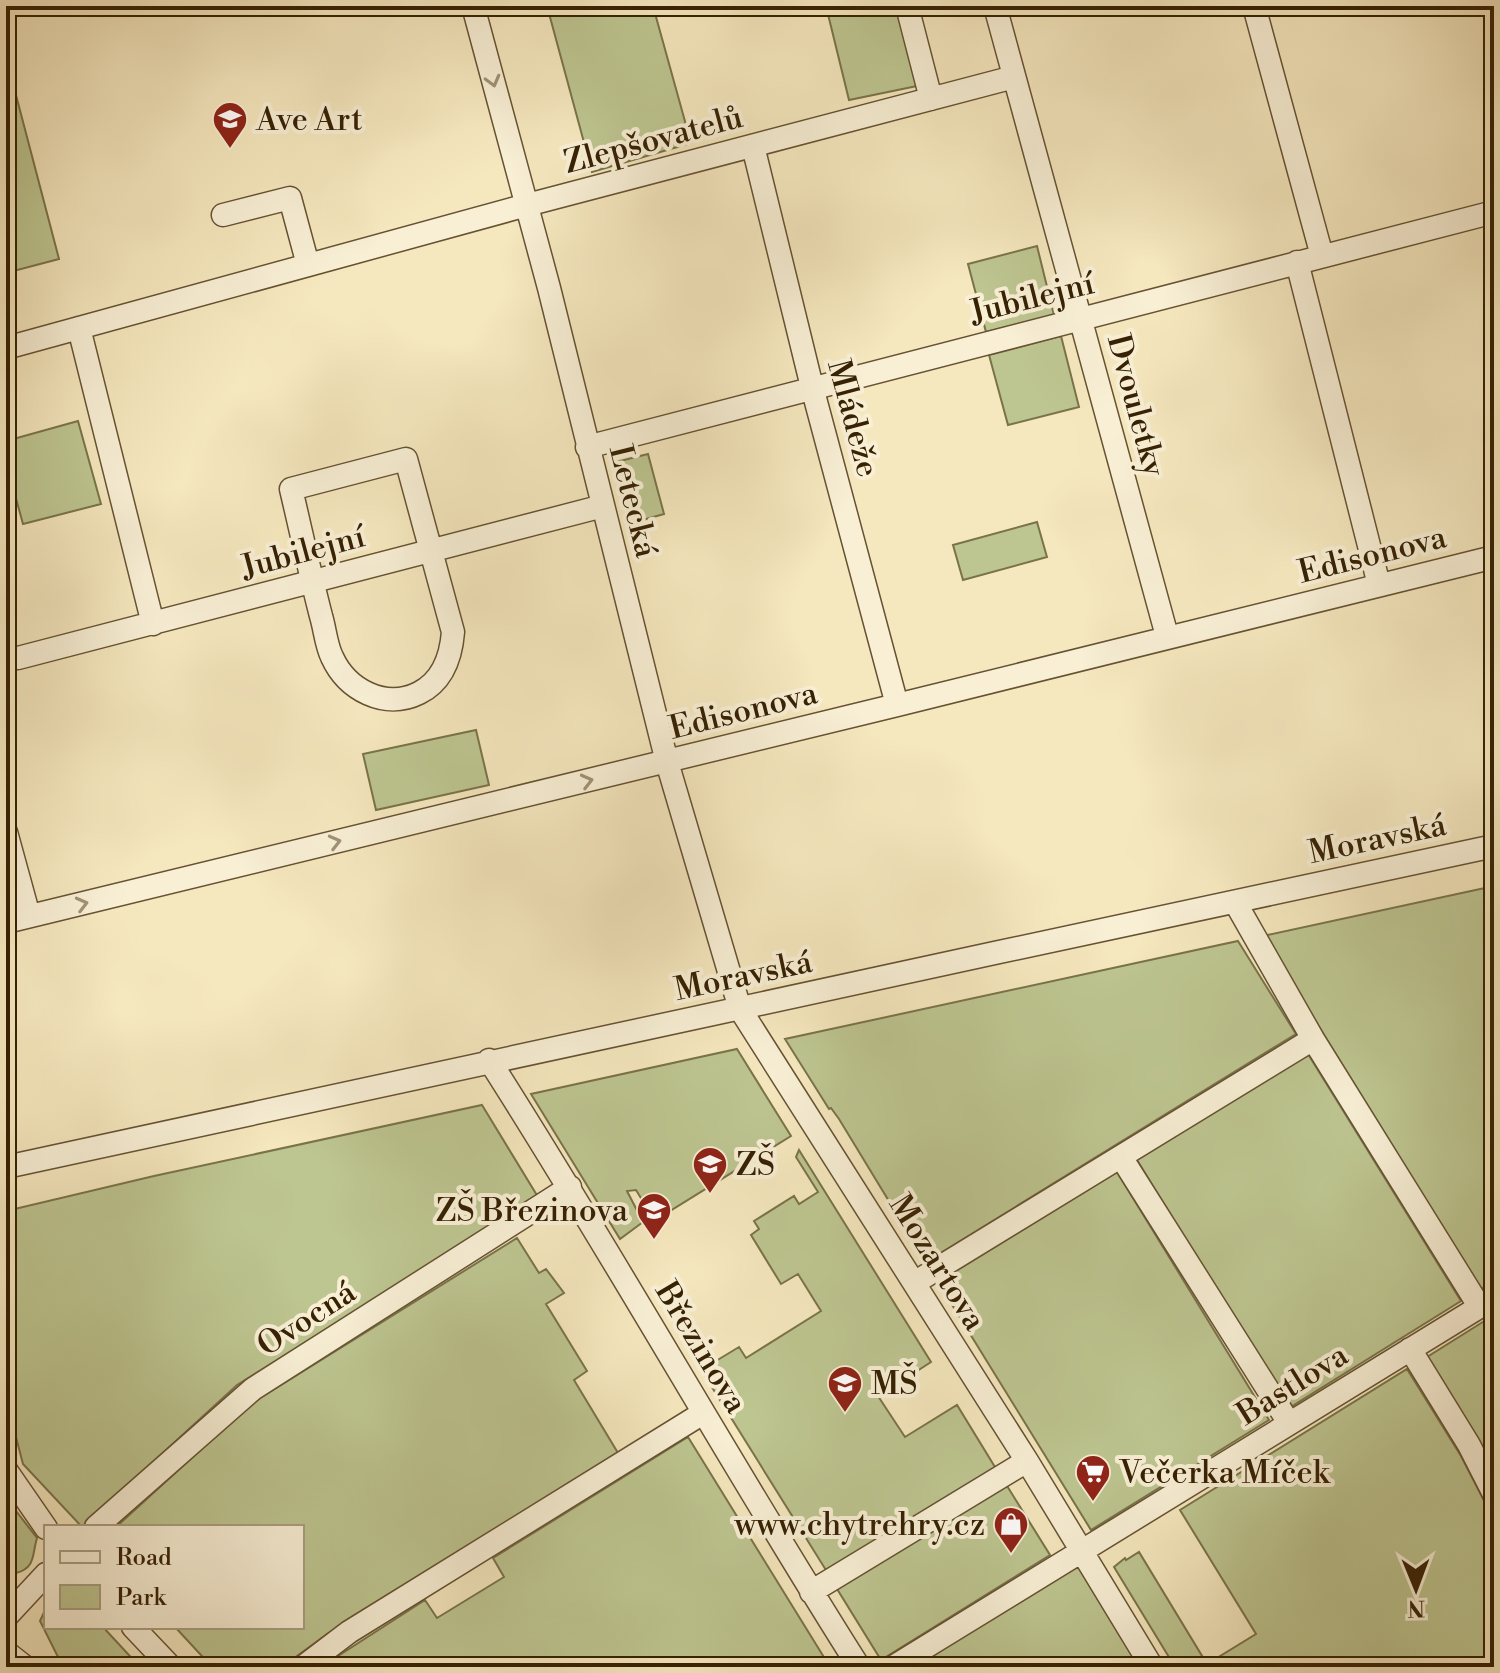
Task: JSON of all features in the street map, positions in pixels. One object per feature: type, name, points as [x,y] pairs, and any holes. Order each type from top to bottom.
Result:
[{"type":"street","name":"Letecká","points":[[473,6],[527,205],[667,762],[740,1009]]},
{"type":"street","points":[[907,6],[931,99]]},
{"type":"street","name":"Dvouletky","points":[[995,6],[1167,636]]},
{"type":"street","points":[[1254,6],[1322,256]]},
{"type":"street","name":"Zlepšovatelů","points":[[6,348],[527,205],[1014,77]]},
{"type":"street","name":"Mládeže","points":[[753,146],[812,387],[897,705]]},
{"type":"street","points":[[223,215],[290,198],[308,265]]},
{"type":"street","name":"Jubilejní","points":[[587,447],[1494,212]]},
{"type":"street","points":[[1297,262],[1379,585]]},
{"type":"street","points":[[79,328],[153,624]]},
{"type":"street","points":[[406,459],[432,551],[453,632],[451,655],[438,678],[420,693],[399,699],[373,698],[349,682],[332,657],[291,489],[406,459]]},
{"type":"street","name":"Jubilejní","points":[[18,658],[603,506]]},
{"type":"street","name":"Edisonova","points":[[6,922],[1494,557]]},
{"type":"street","points":[[6,832],[29,916]]},
{"type":"street","name":"Moravská","points":[[6,1167],[489,1060],[1494,846]]},
{"type":"street","points":[[1235,902],[1313,1039],[1486,1302]]},
{"type":"street","name":"Mozartova","points":[[740,1009],[1027,1461],[1152,1667]]},
{"type":"street","points":[[914,1283],[1313,1039]]},
{"type":"street","name":"Březinova","points":[[489,1060],[570,1187],[703,1413],[859,1667]]},
{"type":"street","points":[[1121,1157],[1289,1423]]},
{"type":"street","name":"Ovocná","points":[[98,1525],[253,1389],[570,1187]]},
{"type":"street","name":"Bastlova","points":[[893,1667],[1486,1302]]},
{"type":"street","points":[[1410,1349],[1469,1445],[1494,1494]]},
{"type":"street","points":[[303,1667],[349,1632],[703,1413]]},
{"type":"street","points":[[811,1592],[1027,1461]]},
{"type":"street","points":[[6,1470],[44,1525]]},
{"type":"street","points":[[6,1617],[44,1576]]},
{"type":"street","points":[[135,1629],[171,1667]]},
{"type":"street","points":[[6,1652],[25,1667]]},
{"type":"green space","points":[[547,6],[653,6],[691,143],[592,172]]},
{"type":"green space","points":[[826,6],[901,6],[922,85],[849,100]]},
{"type":"green space","points":[[6,57],[59,259],[6,273]]},
{"type":"green space","points":[[1037,246],[1054,315],[986,332],[968,264]]},
{"type":"green space","points":[[1061,336],[1079,407],[1008,425],[989,355]]},
{"type":"green space","points":[[78,421],[101,504],[23,524],[6,462],[6,441]]},
{"type":"green space","points":[[648,454],[664,514],[632,523],[616,462]]},
{"type":"green space","points":[[1037,522],[1047,557],[963,580],[953,545]]},
{"type":"green space","points":[[476,730],[489,785],[376,810],[363,754]]},
{"type":"green space","points":[[1494,886],[1494,1281],[1481,1289],[1263,936]]},
{"type":"green space","points":[[1238,941],[1296,1034],[926,1262],[839,1119],[829,1109],[785,1039]]},
{"type":"green space","points":[[737,1049],[791,1136],[657,1219],[636,1190],[627,1191],[643,1222],[620,1239],[531,1094]]},
{"type":"green space","points":[[1308,1054],[1461,1301],[1289,1408],[1137,1160]]},
{"type":"green space","points":[[482,1105],[538,1197],[237,1385],[84,1525],[80,1525],[23,1464],[6,1399],[6,1211]]},
{"type":"green space","points":[[799,1150],[931,1362],[888,1390],[885,1386],[876,1393],[905,1437],[957,1405],[998,1472],[829,1575],[685,1344],[689,1341],[706,1367],[739,1347],[746,1358],[821,1311],[798,1274],[781,1284],[751,1235],[759,1229],[754,1221],[794,1196],[799,1204],[818,1192],[796,1157]]},
{"type":"green space","points":[[1117,1172],[1269,1420],[1091,1530],[938,1282]]},
{"type":"green space","points":[[517,1238],[539,1273],[546,1269],[564,1293],[546,1304],[587,1371],[574,1380],[618,1453],[327,1634],[282,1667],[212,1667],[177,1629],[304,1629],[304,1525],[118,1525],[252,1403]]},
{"type":"green space","points":[[1494,1315],[1494,1470],[1427,1357]]},
{"type":"green space","points":[[1407,1369],[1461,1456],[1494,1520],[1494,1663],[1486,1667],[1175,1667],[1114,1567],[1139,1552],[1207,1664],[1256,1634],[1180,1510]]},
{"type":"green space","points":[[688,1437],[830,1667],[321,1667],[425,1600],[437,1618],[504,1577],[493,1558]]},
{"type":"green space","points":[[1004,1481],[1050,1555],[881,1660],[834,1584]]},
{"type":"green space","points":[[6,1498],[37,1538],[30,1564],[16,1573],[6,1554]]},
{"type":"green space","points":[[1081,1549],[1152,1667],[893,1667]]},
{"type":"green space","points":[[44,1629],[105,1629],[140,1667],[63,1667]]},
{"type":"tram line","points":[[6,1649],[13,1667]]},
{"type":"place","name":"Ave Art","points":[[230,150]]},
{"type":"place","name":"ZŠ","points":[[710,1195]]},
{"type":"place","name":"ZŠ Březinova","points":[[654,1241]]},
{"type":"place","name":"MŠ","points":[[845,1414]]},
{"type":"place","name":"Večerka Míček","points":[[1093,1503]]},
{"type":"place","name":"www.chytrehry.cz","points":[[1011,1555]]}]
